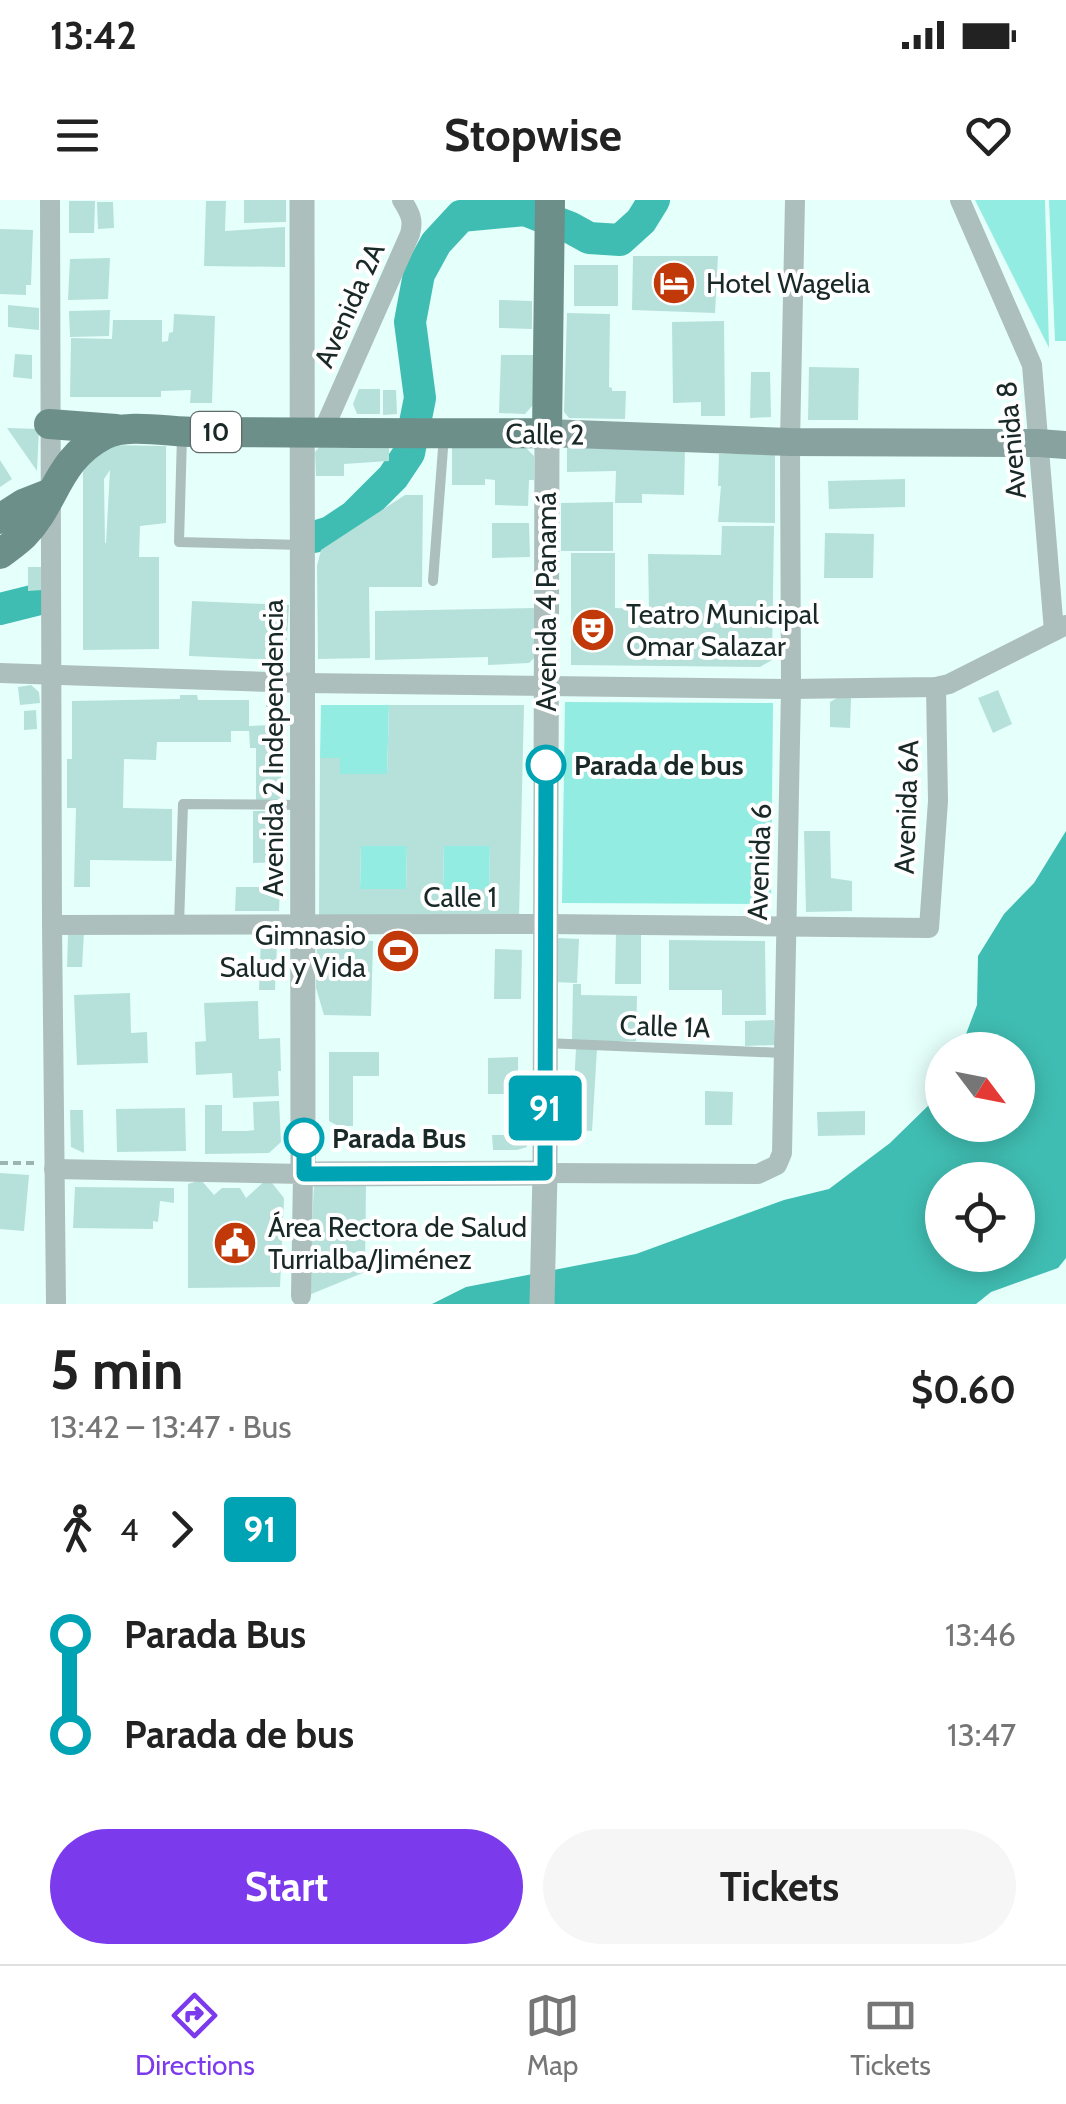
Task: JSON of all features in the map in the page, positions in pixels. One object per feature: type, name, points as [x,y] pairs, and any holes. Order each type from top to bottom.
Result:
[{"type":"main road","name":"Avenida 4 Panamá","points":[[547,433],[550,213]]},
{"type":"main road","name":"Calle 2","points":[[50,424],[182,432],[547,433],[790,442],[1052,444]]},
{"type":"main road","points":[[0,554],[27,532],[74,457],[116,430]]},
{"type":"main road","points":[[0,519],[51,492]]},
{"type":"street","points":[[50,200],[56,1304]]},
{"type":"street","name":"Avenida 2 Independencia","points":[[302,200],[312,432],[302,545],[302,1296]]},
{"type":"street","name":"Avenida 2A","points":[[312,432],[410,234],[412,216],[402,200]]},
{"type":"street","name":"Avenida 6","points":[[545,1173],[758,1174],[777,1166],[782,1152],[792,688],[790,442],[795,200]]},
{"type":"street","name":"Avenida 8","points":[[960,200],[1032,365],[1052,444],[1060,628]]},
{"type":"street","name":"Avenida 4 Panamá","points":[[542,1301],[547,433]]},
{"type":"street","points":[[34,520],[50,558]]},
{"type":"street","points":[[0,673],[546,686],[936,686],[948,684],[1060,628]]},
{"type":"street","name":"Avenida 6A","points":[[928,928],[938,800],[936,686]]},
{"type":"street","name":"Calle 1","points":[[52,925],[928,928]]},
{"type":"street","points":[[54,1166],[304,1174],[545,1173]]},
{"type":"lane","points":[[182,432],[178,542],[302,545]]},
{"type":"lane","points":[[430,434],[433,581]]},
{"type":"lane","points":[[179,925],[183,804],[303,804]]},
{"type":"lane","name":"Calle 1A","points":[[545,1043],[783,1053]]},
{"type":"path","points":[[0,1162],[54,1166]]},
{"type":"shaded area","points":[[975,200],[1045,200],[1049,348]]},
{"type":"shaded area","points":[[1049,200],[1066,200],[1066,341],[1055,341]]},
{"type":"shaded area","points":[[565,702],[773,703],[771,904],[562,903]]},
{"type":"shaded area","points":[[321,705],[389,705],[387,774],[340,774],[340,758],[320,758]]},
{"type":"shaded area","points":[[1066,831],[1066,1258],[1058,1268],[991,1292],[976,1304],[432,1304],[466,1287],[636,1254],[784,1200],[829,1189],[890,1143],[925,1109],[925,1142],[1035,1142],[1035,1032],[967,1032],[977,1005],[978,956],[1004,914],[1034,883]]},
{"type":"shaded area","points":[[361,846],[407,846],[406,889],[360,889]]},
{"type":"shaded area","points":[[444,846],[490,846],[489,889],[443,889]]},
{"type":"building","points":[[244,200],[286,200],[286,222],[244,223]]},
{"type":"building","points":[[69,201],[95,201],[94,233],[69,233]]},
{"type":"building","points":[[206,201],[226,201],[225,231],[285,227],[285,267],[204,266]]},
{"type":"building","points":[[97,202],[113,202],[114,228],[98,229]]},
{"type":"building","points":[[0,229],[33,230],[31,285],[26,285],[26,295],[0,294]]},
{"type":"building","name":"Hotel Wagelia","points":[[633,256],[718,256],[715,313],[632,310]]},
{"type":"building","points":[[110,258],[108,299],[68,300],[70,259]]},
{"type":"building","points":[[574,265],[618,265],[618,306],[574,306]]},
{"type":"building","points":[[499,300],[532,301],[532,329],[499,328]]},
{"type":"building","points":[[8,305],[39,308],[39,330],[8,327]]},
{"type":"building","points":[[110,310],[109,336],[70,337],[69,311]]},
{"type":"building","points":[[567,313],[610,314],[609,387],[612,391],[626,391],[625,419],[569,418],[564,412]]},
{"type":"building","points":[[174,314],[215,316],[212,403],[190,403],[191,390],[161,391],[161,397],[70,397],[71,338],[112,339],[113,320],[162,320],[162,342],[168,341]]},
{"type":"building","points":[[724,321],[725,416],[701,416],[701,402],[673,403],[672,322]]},
{"type":"building","points":[[15,354],[32,355],[32,379],[13,377]]},
{"type":"building","points":[[501,355],[533,355],[533,405],[525,414],[499,413]]},
{"type":"building","points":[[809,367],[859,368],[858,420],[808,420]]},
{"type":"building","points":[[751,372],[770,372],[771,417],[750,418]]},
{"type":"building","points":[[359,389],[380,389],[380,414],[357,414],[353,404]]},
{"type":"building","points":[[383,390],[396,390],[397,414],[383,415]]},
{"type":"building","points":[[7,428],[39,429],[37,471]]},
{"type":"building","points":[[322,444],[389,445],[389,461],[344,464],[344,476],[316,476],[315,452]]},
{"type":"building","points":[[110,445],[166,446],[166,523],[140,526],[139,557],[159,557],[159,649],[83,650],[83,471]],"holes":[[[110,470],[106,543],[104,479]]]},
{"type":"building","points":[[567,446],[685,447],[684,495],[642,494],[642,503],[615,503],[616,471],[567,472]]},
{"type":"building","points":[[452,447],[526,448],[534,456],[528,506],[495,505],[495,480],[485,479],[485,485],[452,485]]},
{"type":"building","points":[[719,454],[775,454],[775,523],[718,522]]},
{"type":"building","points":[[0,460],[12,479],[0,487]]},
{"type":"building","points":[[905,479],[905,507],[829,509],[828,481]]},
{"type":"building","points":[[405,495],[423,495],[422,587],[369,587],[370,658],[318,659],[317,566],[321,550]]},
{"type":"building","points":[[613,502],[613,551],[561,551],[561,503]]},
{"type":"building","points":[[492,523],[529,523],[530,557],[492,558]]},
{"type":"building","points":[[722,526],[774,526],[772,660],[760,667],[571,665],[571,553],[615,553],[615,608],[649,609],[648,554],[721,555]]},
{"type":"building","points":[[825,533],[874,534],[873,578],[824,578]]},
{"type":"building","points":[[28,567],[42,567],[42,590],[28,591]]},
{"type":"building","points":[[192,601],[289,605],[286,654],[281,660],[189,656]]},
{"type":"building","points":[[536,608],[536,656],[529,663],[488,665],[488,657],[375,660],[375,611]]},
{"type":"building","points":[[31,685],[39,692],[40,703],[20,705],[18,687]]},
{"type":"building","points":[[998,690],[1012,724],[993,733],[978,698]]},
{"type":"building","points":[[180,695],[197,695],[198,700],[249,700],[249,726],[273,725],[272,707],[266,707],[266,699],[281,698],[281,802],[256,801],[256,748],[250,748],[249,731],[231,731],[231,742],[157,742],[156,760],[124,759],[123,808],[172,809],[172,861],[90,860],[90,887],[74,887],[76,808],[67,808],[72,701],[180,699]]},
{"type":"building","points":[[851,698],[850,728],[830,727],[830,702]]},
{"type":"building","points":[[389,705],[524,705],[519,918],[319,918],[320,758],[340,758],[340,774],[387,774]],"holes":[[[361,846],[407,846],[406,889],[360,889]],[[444,846],[490,846],[489,889],[443,889]]]},
{"type":"building","points":[[36,710],[37,729],[24,730],[24,711]]},
{"type":"building","points":[[253,811],[279,811],[279,862],[253,863]]},
{"type":"building","points":[[804,831],[830,831],[831,878],[852,881],[852,911],[806,912]]},
{"type":"building","points":[[236,887],[280,887],[279,911],[235,911]]},
{"type":"building","points":[[616,932],[641,932],[641,984],[615,984]]},
{"type":"building","points":[[84,933],[82,967],[67,967],[68,935]]},
{"type":"building","points":[[317,937],[373,941],[371,1016],[324,1015],[316,988]]},
{"type":"building","points":[[261,938],[277,943],[275,990],[259,990]]},
{"type":"building","points":[[559,938],[579,939],[577,983],[554,982],[555,943]]},
{"type":"building","points":[[669,940],[765,941],[766,1015],[722,1015],[722,990],[669,990]]},
{"type":"building","points":[[495,949],[522,950],[521,999],[494,999]]},
{"type":"building","points":[[573,984],[581,984],[581,995],[637,996],[636,1041],[572,1041]]},
{"type":"building","points":[[130,993],[131,1033],[147,1032],[148,1063],[77,1065],[74,995]]},
{"type":"building","points":[[258,1001],[259,1039],[280,1038],[279,1096],[233,1098],[232,1073],[196,1075],[195,1042],[206,1041],[204,1003]]},
{"type":"building","points":[[774,1020],[775,1045],[745,1046],[745,1021]]},
{"type":"building","points":[[576,1048],[597,1049],[592,1131],[576,1130],[572,1125]]},
{"type":"building","points":[[329,1052],[379,1052],[379,1076],[353,1076],[353,1126],[338,1126],[329,1121]]},
{"type":"building","points":[[518,1057],[518,1094],[488,1094],[488,1058]]},
{"type":"building","points":[[705,1091],[733,1092],[732,1125],[705,1125]]},
{"type":"building","points":[[279,1101],[281,1142],[269,1153],[205,1154],[205,1105],[222,1105],[222,1131],[247,1131],[254,1130],[253,1102]]},
{"type":"building","points":[[185,1108],[186,1151],[117,1152],[116,1109]]},
{"type":"building","points":[[70,1110],[83,1110],[84,1153],[71,1147]]},
{"type":"building","points":[[865,1111],[865,1135],[818,1136],[817,1112]]},
{"type":"building","points":[[492,1135],[527,1135],[527,1147],[493,1150]]},
{"type":"building","points":[[0,1173],[29,1175],[24,1231],[0,1229]]},
{"type":"building","name":"Área Rectora de Salud Turrialba/Jiménez","points":[[268,1178],[284,1198],[280,1287],[188,1288],[188,1184],[201,1180],[214,1195],[222,1188],[240,1188],[246,1198]]},
{"type":"building","points":[[314,1183],[366,1184],[365,1272],[309,1295]]},
{"type":"building","points":[[75,1187],[174,1188],[174,1203],[160,1201],[158,1222],[153,1221],[153,1229],[73,1228]]},
{"type":"waterway","points":[[314,537],[330,532],[354,516],[393,477],[409,453],[420,398],[410,322],[419,274],[436,243],[461,216],[525,210],[589,238],[620,240],[641,221],[654,200]]},
{"type":"waterway","points":[[0,609],[36,600]]},
{"type":"bus line","name":"91","points":[[304,1138],[304,1174],[545,1173],[546,765]]},
{"type":"place","name":"Hotel Wagelia","points":[[674,283]]},
{"type":"place","name":"Teatro Municipal Omar Salazar","points":[[593,630]]},
{"type":"place","name":"Parada de bus","points":[[546,765]]},
{"type":"place","name":"Gimnasio Salud y Vida","points":[[398,951]]},
{"type":"place","name":"Parada Bus","points":[[304,1138]]},
{"type":"place","name":"Área Rectora de Salud Turrialba/Jiménez","points":[[235,1243]]}]
